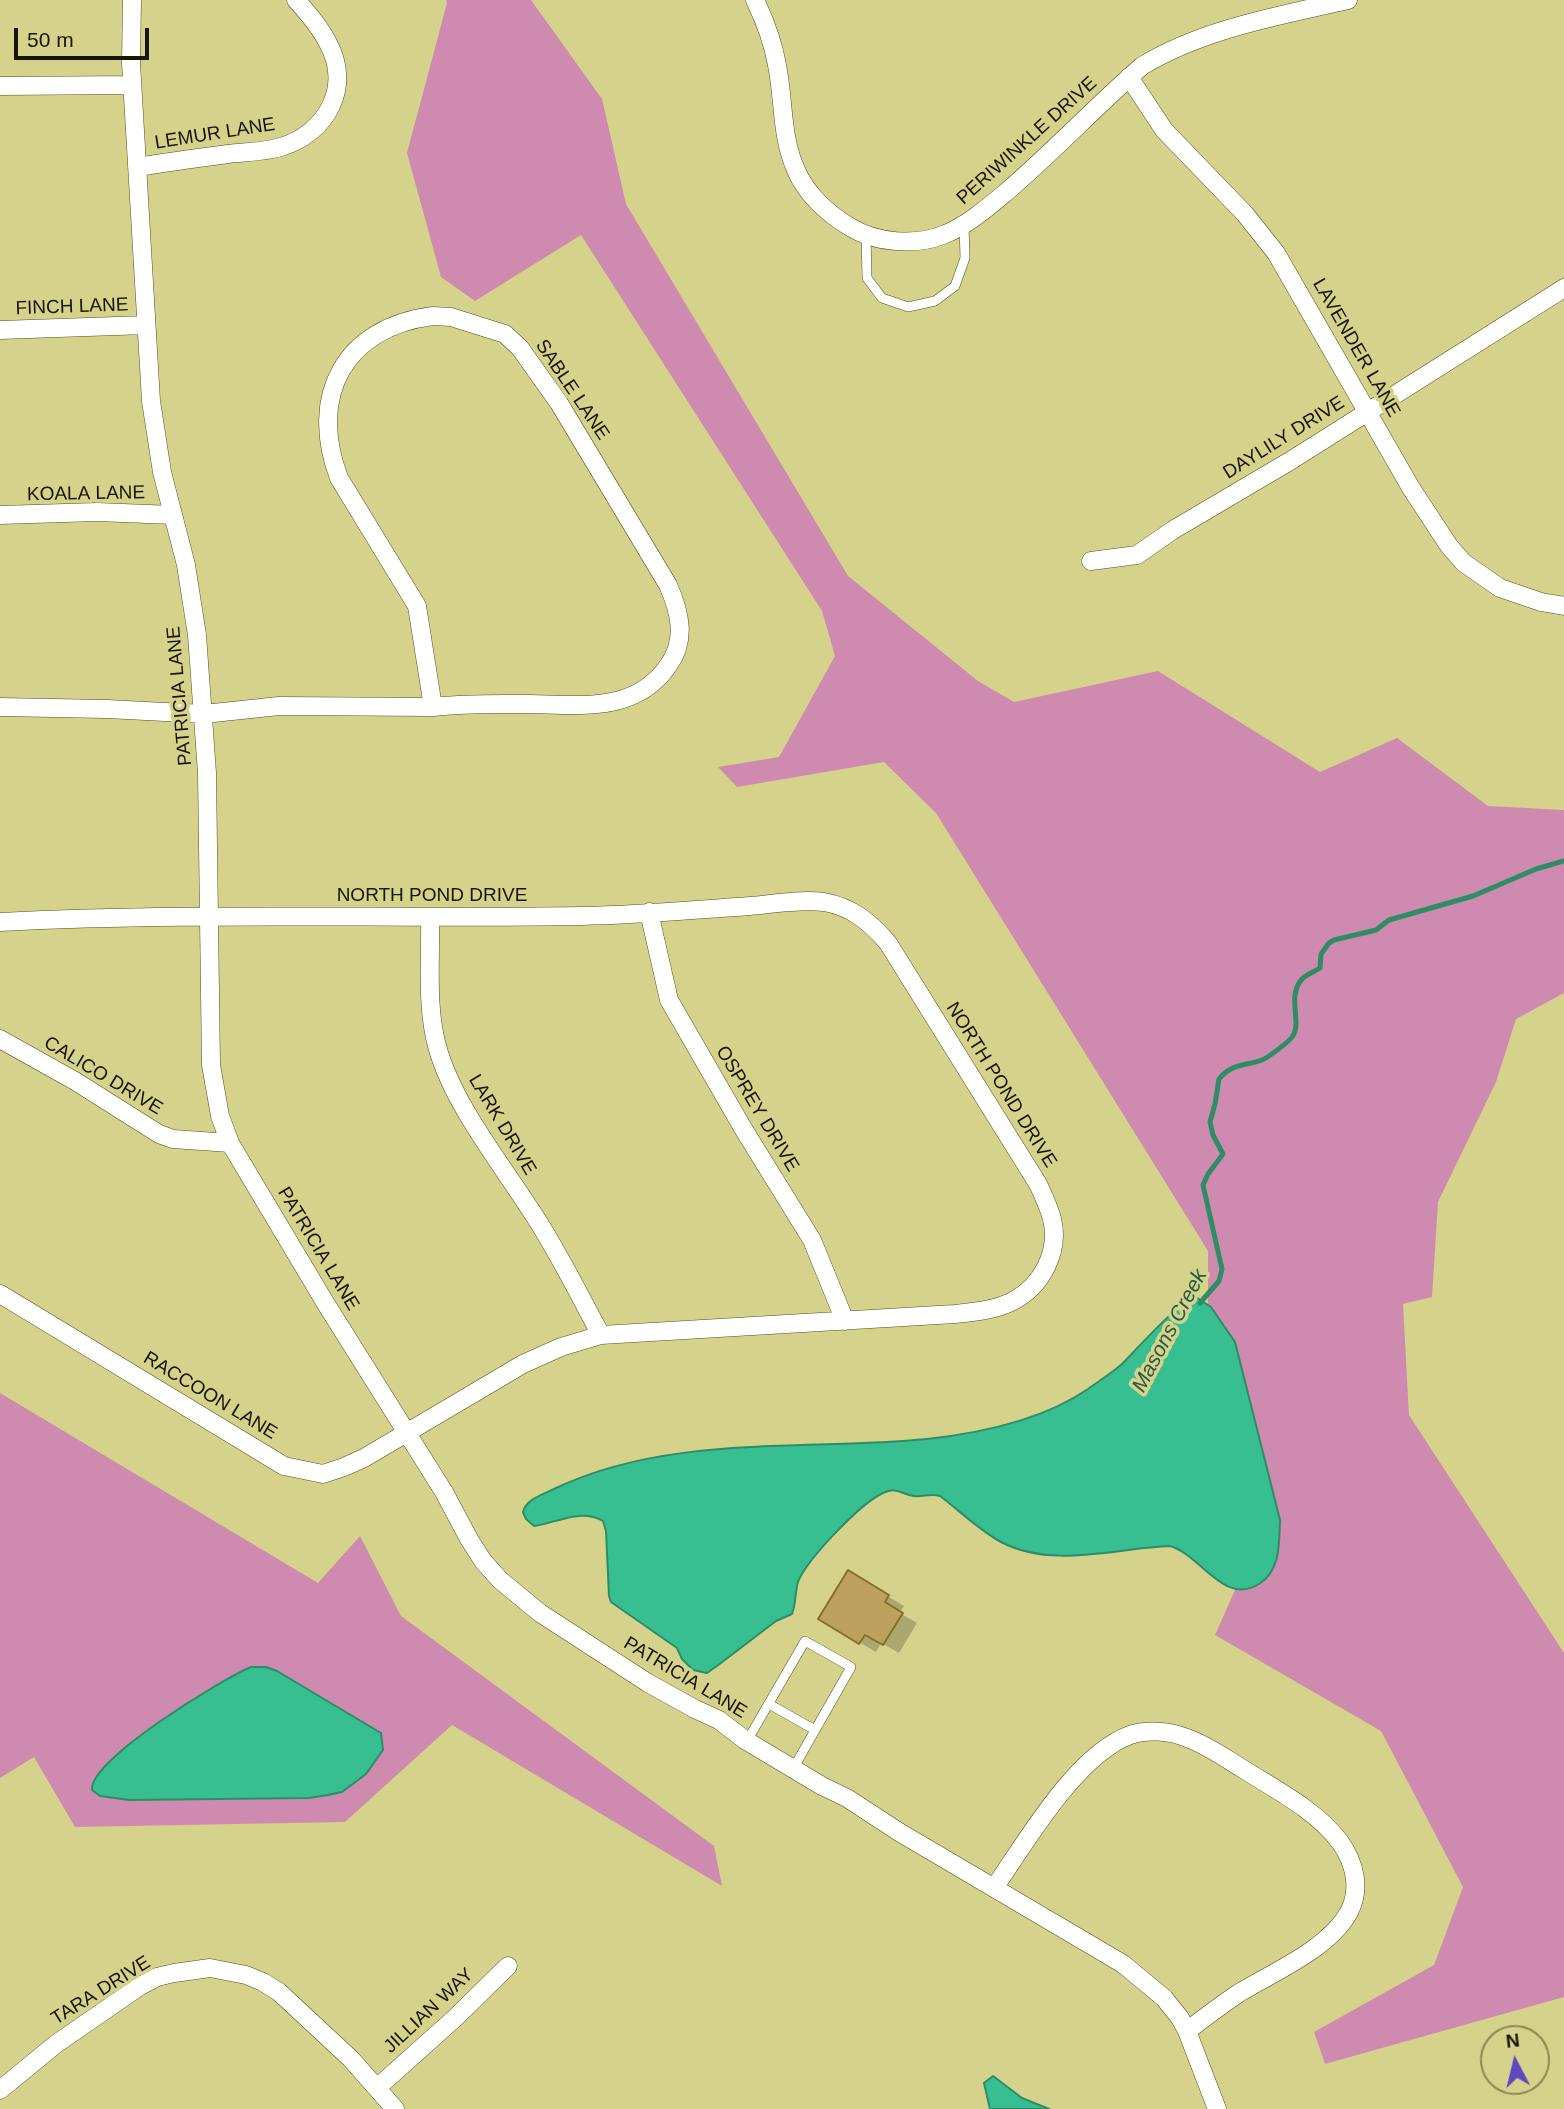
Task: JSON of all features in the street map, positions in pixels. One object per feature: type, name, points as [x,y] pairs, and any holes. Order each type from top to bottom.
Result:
[{"type":"street","name":"PATRICIA LANE","points":[[132,0],[132,85],[155,437],[194,611],[207,774],[211,1065],[220,1116],[230,1143],[326,1304],[444,1492],[483,1561],[519,1598],[648,1683],[719,1720],[793,1769],[847,1798],[1123,1964],[1164,1998],[1187,2031],[1217,2109]]},
{"type":"street","name":"LEMUR LANE","points":[[138,167],[281,147],[314,129],[327,117],[335,99],[338,80],[336,61],[319,27],[296,0]]},
{"type":"street","name":"PERIWINKLE DRIVE","points":[[755,0],[772,42],[789,152],[797,173],[823,206],[840,221],[866,234],[900,242],[921,241],[964,225],[1026,175],[1129,77],[1164,53],[1213,33],[1348,0]]},
{"type":"street","name":"LAVENDER LANE","points":[[1129,77],[1164,130],[1245,214],[1276,253],[1423,508],[1449,546],[1464,563],[1500,588],[1530,599],[1564,606]]},
{"type":"street","points":[[0,86],[132,85]]},
{"type":"street","name":"DAYLILY DRIVE","points":[[1091,561],[1137,555],[1172,530],[1290,461],[1564,288]]},
{"type":"street","name":"SABLE LANE","points":[[0,707],[107,709],[204,715],[279,706],[433,707],[489,704],[578,705],[622,700],[642,692],[659,679],[672,662],[680,643],[681,623],[676,603],[661,573],[559,403],[520,348],[505,334],[451,317],[433,316],[405,321],[380,330],[352,353],[334,384],[327,421],[332,458],[339,478],[417,606],[433,707]]},
{"type":"street","name":"FINCH LANE","points":[[0,330],[146,325]]},
{"type":"street","name":"KOALA LANE","points":[[0,515],[97,512],[173,515]]},
{"type":"street","name":"NORTH POND DRIVE","points":[[210,918],[584,916],[820,902],[841,906],[860,915],[888,943],[1038,1184],[1053,1220],[1055,1240],[1051,1259],[1041,1276],[1013,1302],[976,1312],[601,1335],[561,1347],[523,1364],[406,1433]]},
{"type":"street","name":"OSPREY DRIVE","points":[[649,912],[669,1000],[744,1130],[812,1240],[845,1321]]},
{"type":"street","points":[[0,922],[156,916],[210,918]]},
{"type":"street","name":"LARK DRIVE","points":[[430,918],[431,1010],[444,1066],[463,1104],[553,1247],[601,1335]]},
{"type":"street","name":"CALICO DRIVE","points":[[0,1039],[159,1134],[173,1139],[230,1143]]},
{"type":"street","name":"RACCOON LANE","points":[[0,1294],[284,1466],[323,1474],[364,1458],[406,1433]]},
{"type":"street","points":[[993,1888],[1059,1796],[1084,1768],[1130,1735],[1149,1731],[1187,1737],[1281,1792],[1303,1808],[1328,1829],[1350,1858],[1355,1875],[1355,1893],[1349,1911],[1339,1926],[1312,1949],[1223,2003],[1187,2031]]},
{"type":"street","name":"JILLIAN WAY","points":[[378,2087],[508,1966]]},
{"type":"street","name":"TARA DRIVE","points":[[0,2090],[57,2044],[141,1986],[174,1973],[210,1968],[246,1975],[279,1992],[351,2059],[395,2109]]},
{"type":"lane","points":[[866,234],[867,278],[882,298],[908,307],[935,301],[955,286],[965,258],[964,225]]},
{"type":"lane","points":[[747,1741],[805,1641],[852,1667],[793,1769]]},
{"type":"lane","points":[[769,1704],[815,1730]]},
{"type":"shaded area","points":[[446,0],[531,0],[602,99],[626,204],[848,576],[978,681],[1014,702],[1158,671],[1320,772],[1397,738],[1488,806],[1564,810],[1564,993],[1516,1019],[1496,1082],[1438,1202],[1432,1297],[1403,1304],[1409,1415],[1564,1653],[1564,1997],[1325,2064],[1314,2032],[1434,1965],[1463,1887],[1381,1731],[1215,1635],[1235,1590],[1271,1573],[1238,1350],[1208,1305],[1208,1251],[936,813],[884,762],[737,787],[718,767],[779,757],[835,656],[822,611],[581,235],[475,301],[441,277],[407,153]]},
{"type":"shaded area","points":[[0,1393],[318,1583],[360,1536],[401,1616],[714,1846],[722,1886],[452,1725],[345,1822],[75,1827],[34,1757],[0,1778]]},
{"type":"water","points":[[1196,1297],[1211,1307],[1235,1342],[1280,1520],[1275,1564],[1266,1578],[1246,1589],[1234,1589],[1223,1584],[1181,1551],[1170,1546],[1063,1556],[1021,1550],[993,1537],[940,1496],[914,1496],[892,1490],[862,1508],[812,1560],[798,1582],[792,1614],[776,1621],[707,1673],[693,1670],[682,1659],[677,1648],[611,1602],[603,1521],[594,1517],[577,1516],[534,1526],[523,1512],[532,1500],[556,1488],[600,1471],[645,1459],[738,1448],[927,1439],[990,1429],[1032,1417],[1070,1400],[1110,1374],[1180,1306]]},
{"type":"water","points":[[251,1667],[266,1667],[277,1671],[381,1733],[383,1750],[366,1774],[342,1792],[309,1798],[129,1800],[100,1796],[92,1790],[97,1777],[133,1741],[187,1703]]},
{"type":"water","points":[[993,2076],[1022,2098],[1049,2109],[990,2109],[984,2083]]},
{"type":"building","points":[[848,1570],[889,1595],[885,1602],[903,1613],[883,1645],[865,1635],[859,1644],[818,1619]]},
{"type":"waterway","name":"Masons Creek","points":[[1200,1303],[1219,1281],[1222,1269],[1203,1185],[1223,1154],[1213,1135],[1210,1122],[1219,1079],[1234,1068],[1264,1059],[1292,1037],[1296,1025],[1297,986],[1304,977],[1320,968],[1321,954],[1329,943],[1376,930],[1389,920],[1473,896],[1536,869],[1564,861]]}]
